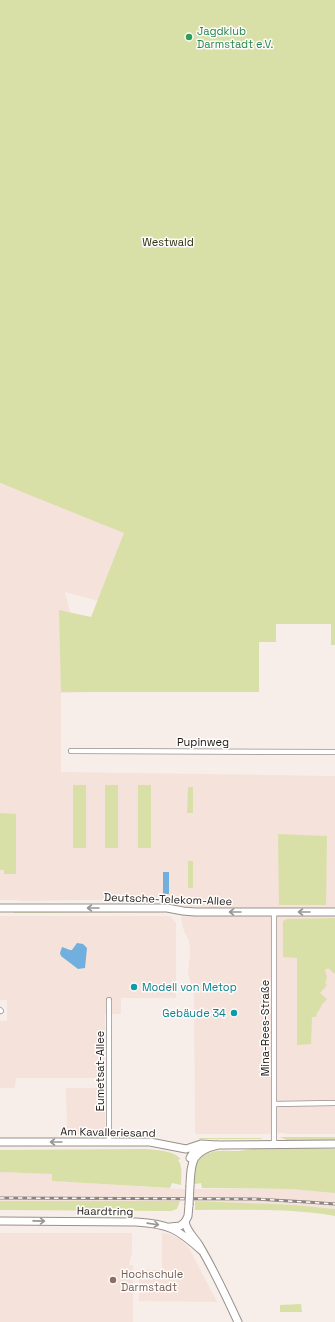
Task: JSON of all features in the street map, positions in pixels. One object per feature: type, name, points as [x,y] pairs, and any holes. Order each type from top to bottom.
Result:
[{"type":"main road","name":"Deutsche-Telekom-Allee","points":[[0,908],[167,908],[187,912],[335,912]]},
{"type":"main road","name":"Am Kavalleriesand","points":[[0,1142],[150,1142],[186,1149],[201,1144],[335,1144]]},
{"type":"main road","points":[[190,1158],[194,1151],[198,1148],[218,1145]]},
{"type":"main road","points":[[190,1168],[194,1159],[201,1150],[218,1145]]},
{"type":"main road","points":[[170,1227],[180,1226],[185,1222],[188,1216],[190,1158],[186,1149]]},
{"type":"main road","name":"Haardtring","points":[[0,1221],[136,1222],[156,1224],[170,1227],[183,1235],[202,1251]]},
{"type":"main road","name":"Haardtring","points":[[185,1222],[188,1230],[199,1244],[238,1322]]},
{"type":"street","name":"Pupinweg","points":[[71,751],[335,752]]},
{"type":"street","name":"Mina-Rees-Straße","points":[[274,912],[274,1144]]},
{"type":"street","name":"Eumetsat-Allee","points":[[109,1000],[109,1142]]},
{"type":"street","points":[[274,1104],[335,1103]]},
{"type":"shaded area","points":[[0,484],[134,530],[110,604],[65,592],[91,692],[61,693],[61,772],[335,776],[335,1134],[195,1134],[194,994],[188,973],[190,953],[189,940],[184,931],[181,919],[184,903],[170,899],[0,900]]},
{"type":"shaded area","points":[[0,916],[171,917],[176,923],[176,998],[121,998],[121,1014],[105,1014],[104,1078],[16,1078],[15,1088],[0,1088],[0,1021],[7,1021],[7,1000],[0,1000]]},
{"type":"shaded area","points":[[66,1088],[105,1088],[105,1134],[67,1134]]},
{"type":"shaded area","points":[[0,1172],[52,1174],[52,1181],[180,1189],[292,1189],[324,1191],[335,1193],[335,1209],[295,1205],[180,1201],[0,1201]]},
{"type":"shaded area","points":[[0,1233],[132,1233],[132,1253],[129,1265],[133,1265],[133,1322],[0,1322]]},
{"type":"shaded area","points":[[162,1233],[169,1234],[180,1239],[189,1248],[217,1302],[139,1301],[139,1270],[162,1270]]},
{"type":"green space","name":"Westwald","points":[[0,0],[335,0],[335,645],[331,645],[331,624],[276,624],[276,642],[259,642],[259,692],[61,692],[59,610],[91,617],[124,533],[0,483]]},
{"type":"green space","points":[[73,785],[86,785],[86,848],[73,848]]},
{"type":"green space","points":[[105,785],[118,785],[118,848],[105,848]]},
{"type":"green space","points":[[138,785],[151,785],[151,848],[138,848]]},
{"type":"green space","points":[[188,787],[193,787],[193,813],[187,813]]},
{"type":"green space","points":[[0,813],[16,814],[16,874],[4,874],[4,870],[0,870]]},
{"type":"green space","points":[[278,834],[327,836],[326,905],[279,905]]},
{"type":"green space","points":[[188,861],[193,861],[193,888],[188,888]]},
{"type":"green space","points":[[169,910],[168,912],[13,912]]},
{"type":"green space","points":[[335,918],[335,974],[328,968],[325,970],[327,978],[325,983],[327,985],[320,993],[327,999],[321,1006],[316,1017],[312,1017],[311,1044],[297,1045],[297,958],[283,957],[283,921],[287,919]]},
{"type":"green space","points":[[280,1137],[335,1137],[335,1140],[287,1140]]},
{"type":"green space","points":[[262,1138],[262,1139],[199,1139]]},
{"type":"green space","points":[[257,1148],[335,1149],[335,1193],[292,1189],[202,1188],[201,1183],[191,1185],[198,1161],[206,1154],[217,1151],[239,1151]]},
{"type":"green space","points":[[145,1149],[164,1151],[172,1153],[180,1158],[178,1160],[181,1168],[181,1185],[172,1183],[170,1188],[52,1181],[52,1174],[0,1172],[0,1150]]},
{"type":"green space","points":[[0,1201],[180,1201],[177,1209],[171,1211],[0,1210]]},
{"type":"green space","points":[[195,1201],[295,1205],[335,1209],[335,1216],[318,1213],[283,1211],[195,1210]]},
{"type":"green space","points":[[301,1304],[302,1312],[280,1312],[280,1305]]},
{"type":"water","points":[[163,872],[169,872],[169,894],[163,894]]},
{"type":"water","points":[[77,943],[83,944],[87,948],[85,968],[78,969],[61,956],[60,953],[62,947],[72,950]]},
{"type":"railway","points":[[0,1198],[255,1199],[335,1204]]},
{"type":"place","name":"Jagdklub Darmstadt e.V.","points":[[189,37]]},
{"type":"place","name":"Modell von Metop","points":[[134,987]]},
{"type":"place","name":"Gebäude 34","points":[[234,1013]]},
{"type":"place","name":"Hochschule Darmstadt","points":[[113,1280]]}]
